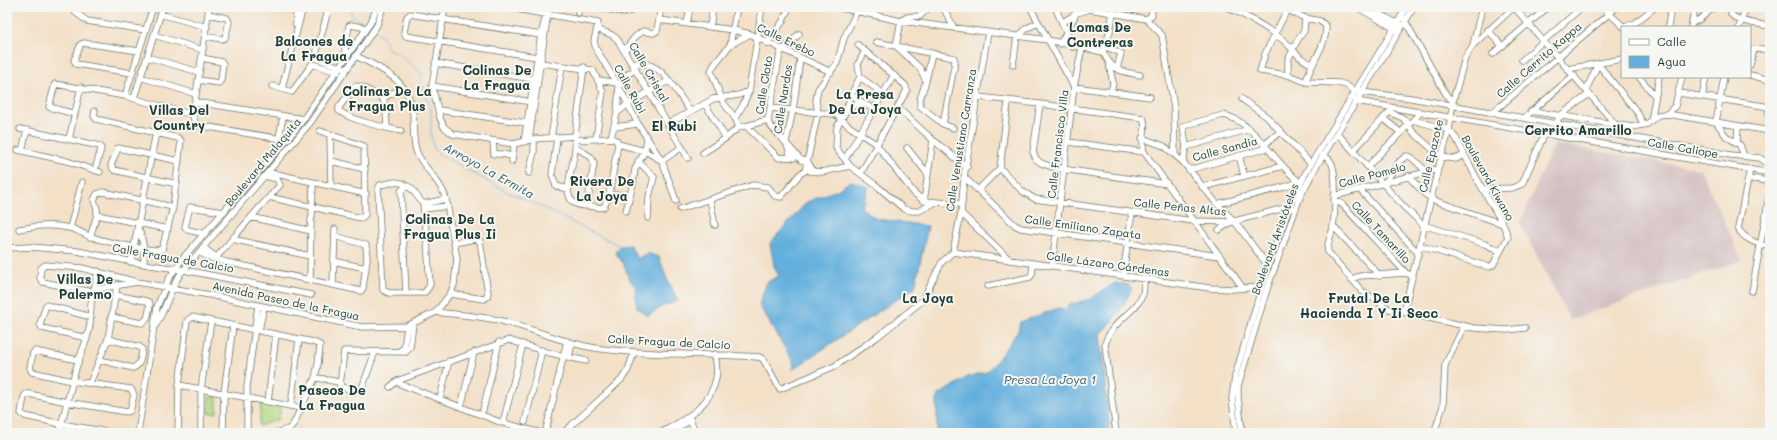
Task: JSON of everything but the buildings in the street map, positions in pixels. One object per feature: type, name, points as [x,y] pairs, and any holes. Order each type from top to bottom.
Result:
[{"type":"street","points":[[73,7],[76,12],[87,21],[146,30]]},
{"type":"street","points":[[125,96],[146,30],[151,7]]},
{"type":"street","points":[[134,98],[162,7]]},
{"type":"street","points":[[209,7],[193,115],[194,120],[197,125],[287,140]]},
{"type":"street","points":[[296,7],[297,31]]},
{"type":"street","points":[[282,88],[303,7]]},
{"type":"street","points":[[329,7],[315,58],[338,69],[342,76]]},
{"type":"street","name":"Boulevard Malaquita","points":[[138,433],[157,307],[164,287],[175,268],[304,119],[367,28],[377,7]]},
{"type":"street","name":"Boulevard Malaquita","points":[[155,326],[161,318],[172,288],[184,270],[310,123],[376,25],[383,7]]},
{"type":"street","points":[[444,7],[432,86],[440,118],[448,132],[514,144],[529,140],[551,138],[611,138],[616,140],[618,144],[645,151],[662,161],[682,147]]},
{"type":"street","name":"Calle Cristal","points":[[504,7],[547,11],[598,26],[615,36],[625,50],[688,158]]},
{"type":"street","points":[[598,7],[625,13],[631,11],[633,7]]},
{"type":"street","points":[[625,50],[635,37],[644,31],[657,31],[661,7]]},
{"type":"street","points":[[687,24],[690,7]]},
{"type":"street","points":[[710,27],[713,7]]},
{"type":"street","points":[[730,45],[737,7]]},
{"type":"street","points":[[735,118],[749,91],[762,7]]},
{"type":"street","name":"Calle Cloto","points":[[767,43],[783,21],[789,7]]},
{"type":"street","points":[[837,7],[857,11],[864,10],[901,21],[1048,40],[1073,47],[1103,52]]},
{"type":"street","points":[[896,46],[901,21],[907,17],[920,16],[929,7]]},
{"type":"street","points":[[943,7],[954,28]]},
{"type":"street","points":[[1055,7],[1073,47]]},
{"type":"street","points":[[1146,19],[1152,15],[1151,7]]},
{"type":"street","points":[[1357,7],[1398,27]]},
{"type":"street","points":[[1367,7],[1398,27]]},
{"type":"street","name":"Boulevard Aristóteles","points":[[1404,18],[1407,7]]},
{"type":"street","name":"Boulevard Aristóteles","points":[[1236,433],[1232,398],[1234,384],[1261,287],[1292,208],[1346,118],[1358,92],[1398,27],[1414,7]]},
{"type":"street","name":"Calle Epazote","points":[[1404,311],[1421,246],[1441,157],[1447,139],[1453,104],[1465,58],[1473,45],[1482,7]]},
{"type":"street","points":[[1473,45],[1514,7],[1616,125]]},
{"type":"street","points":[[1493,54],[1548,7]]},
{"type":"street","points":[[1522,60],[1582,7]]},
{"type":"street","points":[[1602,7],[1623,26],[1634,24],[1655,7]]},
{"type":"street","name":"Calle Cerrito Kappa","points":[[1492,113],[1617,7]]},
{"type":"street","points":[[1668,26],[1671,7]]},
{"type":"street","points":[[1692,25],[1695,7]]},
{"type":"street","points":[[1692,25],[1714,7]]},
{"type":"street","points":[[1732,7],[1733,16],[1750,23],[1770,26]]},
{"type":"street","points":[[1739,26],[1746,7]]},
{"type":"street","points":[[1032,8],[1038,22],[1074,87],[1150,97]]},
{"type":"street","points":[[1063,22],[1077,10],[1092,8],[1146,19],[1162,35],[1174,108],[1176,155]]},
{"type":"street","points":[[1230,8],[1258,22],[1283,40],[1303,61],[1312,64]]},
{"type":"street","points":[[1274,34],[1284,8],[1305,18],[1320,22],[1326,26],[1323,43],[1312,64],[1306,82]]},
{"type":"street","points":[[1055,51],[1067,34],[1077,10]]},
{"type":"street","points":[[529,140],[533,79],[547,11]]},
{"type":"street","points":[[529,173],[534,152],[529,140],[527,123],[540,63],[547,11]]},
{"type":"street","points":[[805,171],[818,113],[816,100],[818,89],[840,58],[844,38],[857,11]]},
{"type":"street","points":[[1112,12],[1103,52],[1109,64],[1113,83],[1112,92]]},
{"type":"street","points":[[160,14],[207,27]]},
{"type":"street","points":[[205,36],[222,39],[225,38],[229,22],[226,18],[208,14]]},
{"type":"street","points":[[537,57],[406,36],[404,32],[407,17],[410,14],[541,35]]},
{"type":"street","points":[[1288,75],[1287,66],[1293,50],[1304,30],[1305,18]]},
{"type":"street","points":[[1404,18],[1447,96],[1453,104]]},
{"type":"street","name":"Calle Erebo","points":[[659,20],[733,30],[750,34],[800,59],[831,72]]},
{"type":"street","points":[[1012,66],[1018,36],[1027,28],[1038,22]]},
{"type":"street","points":[[346,57],[349,26],[352,25],[367,28]]},
{"type":"street","name":"Calle Rubi","points":[[598,26],[594,41],[596,49],[617,83],[638,124],[662,161],[676,201]]},
{"type":"street","points":[[1488,30],[1502,46]]},
{"type":"street","name":"Calle Venustiano Carranza","points":[[953,252],[988,32]]},
{"type":"street","points":[[739,127],[735,118],[721,97],[711,71],[730,45],[750,34]]},
{"type":"street","points":[[782,50],[799,34]]},
{"type":"street","name":"Calle Caliope","points":[[1274,34],[1265,54],[1260,71],[1288,75],[1306,82],[1339,83],[1358,92],[1453,104],[1492,113],[1719,153],[1760,158],[1770,165]]},
{"type":"street","points":[[154,35],[203,50]]},
{"type":"street","points":[[876,42],[952,57],[955,60],[943,124]]},
{"type":"street","points":[[132,73],[76,64],[74,60],[81,44],[84,43],[139,51]]},
{"type":"street","points":[[1085,48],[1106,44],[1122,53],[1119,70],[1113,83]]},
{"type":"street","points":[[858,45],[905,85],[907,90],[861,173]]},
{"type":"street","points":[[896,46],[920,68],[926,81]]},
{"type":"street","name":"Calle Francisco Villa","points":[[1052,266],[1061,203],[1074,87],[1085,48]]},
{"type":"street","points":[[1751,61],[1754,49],[1770,49]]},
{"type":"street","name":"Calle Cloto","points":[[769,122],[778,56],[782,50]]},
{"type":"street","points":[[866,51],[858,64],[860,77],[836,132],[836,148],[850,166],[861,173],[904,209],[911,212],[919,211],[934,203]]},
{"type":"street","points":[[932,53],[926,81],[920,99],[920,106],[943,124],[953,128]]},
{"type":"street","name":"Avenida Paseo de la Fragua","points":[[93,291],[86,292],[43,282],[40,278],[41,268],[45,264],[62,265],[137,282],[362,327],[410,325],[436,312],[450,294],[454,285],[457,270],[447,202],[443,190],[417,151],[414,138],[413,112],[410,100],[403,88],[393,75],[356,56]]},
{"type":"street","points":[[147,57],[199,72]]},
{"type":"street","points":[[198,80],[219,83],[223,64],[222,62],[202,58]]},
{"type":"street","name":"Calle Nardos","points":[[786,142],[793,110],[800,59]]},
{"type":"street","points":[[1568,69],[1621,59]]},
{"type":"street","points":[[435,63],[533,79]]},
{"type":"street","points":[[540,63],[593,70],[603,92],[596,138]]},
{"type":"street","points":[[598,80],[617,83],[634,67],[646,63],[661,71],[690,111]]},
{"type":"street","points":[[272,86],[282,88],[290,92],[293,91],[312,64],[346,70]]},
{"type":"street","points":[[1109,64],[1119,70],[1140,75]]},
{"type":"street","points":[[1556,124],[1561,115],[1588,92],[1598,64]]},
{"type":"street","points":[[1598,64],[1637,112],[1644,125]]},
{"type":"street","points":[[551,138],[562,66]]},
{"type":"street","points":[[584,68],[575,138],[577,148],[568,190],[571,200],[576,205],[601,208],[604,207],[609,195],[618,144]]},
{"type":"street","points":[[1524,118],[1574,75]]},
{"type":"street","points":[[1751,75],[1770,80]]},
{"type":"street","points":[[845,159],[882,93],[894,76]]},
{"type":"street","points":[[860,77],[882,93]]},
{"type":"street","points":[[140,78],[196,94]]},
{"type":"street","points":[[1640,78],[1655,96]]},
{"type":"street","points":[[1652,121],[1659,78]]},
{"type":"street","points":[[1666,114],[1675,106],[1682,78]]},
{"type":"street","points":[[1702,97],[1706,78]]},
{"type":"street","points":[[1724,78],[1716,122],[1726,136],[1742,148],[1744,156]]},
{"type":"street","points":[[617,113],[628,104],[668,81]]},
{"type":"street","points":[[611,138],[617,113],[617,83]]},
{"type":"street","points":[[75,114],[50,109],[49,106],[55,84],[134,98],[193,115]]},
{"type":"street","points":[[383,98],[356,86],[338,109],[341,113],[401,131]]},
{"type":"street","points":[[432,86],[532,102]]},
{"type":"street","points":[[69,139],[81,88]]},
{"type":"street","points":[[383,98],[403,88]]},
{"type":"street","points":[[668,124],[713,98],[740,95],[749,91]]},
{"type":"street","points":[[1679,93],[1769,107],[1770,118]]},
{"type":"street","points":[[851,95],[873,109]]},
{"type":"street","points":[[978,97],[1008,102],[1040,104],[1140,117],[1144,122],[1142,138],[1144,152],[1243,288]]},
{"type":"street","points":[[383,98],[387,116],[387,128]]},
{"type":"street","points":[[1242,99],[1259,110],[1281,131],[1311,164]]},
{"type":"street","name":"Boulevard Aristóteles","points":[[1242,433],[1238,386],[1299,181],[1354,100]]},
{"type":"street","name":"Calle Caliope","points":[[1354,100],[1363,102],[1388,113],[1421,112],[1770,173]]},
{"type":"street","points":[[195,102],[304,119]]},
{"type":"street","points":[[846,111],[863,102]]},
{"type":"street","points":[[978,190],[1000,168],[1008,102]]},
{"type":"street","points":[[1346,118],[1358,104],[1363,102]]},
{"type":"street","points":[[705,104],[726,138]]},
{"type":"street","points":[[1040,104],[1034,156],[1041,163],[1046,166],[1064,170],[1167,184]]},
{"type":"street","points":[[770,108],[833,114],[841,118],[848,125],[876,144],[914,193],[924,201],[961,204]]},
{"type":"street","points":[[898,108],[933,140],[967,167]]},
{"type":"street","points":[[439,110],[527,123]]},
{"type":"street","points":[[19,229],[46,225],[70,228],[90,237],[133,247],[159,251],[162,249],[173,207],[177,184],[181,141],[178,138],[156,132],[96,119],[94,116],[95,111]]},
{"type":"street","points":[[1531,111],[1626,126],[1644,125],[1652,121],[1658,115],[1666,114],[1738,127],[1770,131]]},
{"type":"street","points":[[1368,166],[1421,112]]},
{"type":"street","points":[[1388,113],[1404,118],[1407,125],[1441,157],[1456,159],[1464,155]]},
{"type":"street","points":[[1388,113],[1400,132]]},
{"type":"street","points":[[1354,150],[1388,113]]},
{"type":"street","points":[[1182,162],[1186,146],[1183,128],[1185,124],[1223,115],[1250,129],[1265,147],[1299,181],[1284,187],[1217,204]]},
{"type":"street","points":[[279,138],[283,116]]},
{"type":"street","points":[[1413,120],[1449,130]]},
{"type":"street","points":[[703,153],[726,138],[739,127],[769,122],[801,160]]},
{"type":"street","points":[[614,127],[638,124]]},
{"type":"street","points":[[746,126],[777,156],[782,159],[791,157],[808,162],[813,171]]},
{"type":"street","points":[[1626,126],[1626,136]]},
{"type":"street","points":[[1736,142],[1738,127]]},
{"type":"street","points":[[20,129],[27,130],[69,139],[101,147],[97,171],[67,161],[20,150],[27,130]]},
{"type":"street","points":[[1186,146],[1250,129]]},
{"type":"street","name":"Boulevard Kiwano","points":[[1449,130],[1456,138],[1503,224],[1508,237],[1500,251]]},
{"type":"street","points":[[269,197],[363,217],[366,213],[364,146],[320,131]]},
{"type":"street","points":[[1265,147],[1281,131]]},
{"type":"street","points":[[131,262],[156,132]]},
{"type":"street","points":[[1337,133],[1419,222],[1425,226],[1485,244],[1500,251],[1493,265],[1485,267],[1421,246]]},
{"type":"street","points":[[330,134],[331,186]]},
{"type":"street","points":[[1483,189],[1512,188],[1522,184],[1545,134]]},
{"type":"street","points":[[558,138],[552,174],[556,186],[568,190]]},
{"type":"street","points":[[626,211],[639,160],[645,151],[647,138]]},
{"type":"street","points":[[1142,138],[1164,146],[1176,155],[1268,266]]},
{"type":"street","points":[[1447,139],[1456,138]]},
{"type":"street","points":[[924,201],[933,140]]},
{"type":"street","points":[[494,141],[493,153],[512,159],[514,144]]},
{"type":"street","points":[[786,142],[791,157]]},
{"type":"street","points":[[1068,142],[1144,152]]},
{"type":"street","name":"Calle Sandia","points":[[1189,170],[1265,147]]},
{"type":"street","points":[[177,184],[114,170],[110,165],[118,148],[179,161]]},
{"type":"street","points":[[577,148],[591,157],[594,163],[587,206]]},
{"type":"street","points":[[635,148],[639,160],[654,176],[649,197],[648,218]]},
{"type":"street","points":[[907,148],[928,173]]},
{"type":"street","name":"Calle Caliope","points":[[1719,153],[1722,165]]},
{"type":"street","points":[[1239,155],[1244,176]]},
{"type":"street","points":[[1323,156],[1329,159],[1332,163],[1334,174],[1333,226],[1328,244],[1328,252],[1362,291],[1389,309],[1404,311],[1464,326],[1489,330],[1525,328]]},
{"type":"street","points":[[1384,184],[1399,162],[1406,156],[1410,157],[1426,171]]},
{"type":"street","points":[[331,161],[365,169]]},
{"type":"street","points":[[680,209],[757,185],[768,187],[778,198],[781,198],[800,174],[805,171],[822,172],[850,166]]},
{"type":"street","points":[[1202,187],[1283,166]]},
{"type":"street","name":"Calle Peñas Altas","points":[[1000,168],[1026,195],[1035,199],[1132,213],[1193,221],[1233,222],[1281,209],[1292,208]]},
{"type":"street","name":"Calle Pomelo","points":[[1334,198],[1408,176],[1438,169]]},
{"type":"street","points":[[1750,169],[1749,180],[1738,221],[1739,231],[1755,243],[1770,247]]},
{"type":"street","points":[[267,174],[366,194]]},
{"type":"street","points":[[216,258],[278,187],[279,180],[267,174]]},
{"type":"street","points":[[1408,176],[1416,186],[1432,199],[1503,224]]},
{"type":"street","name":"Calle Emiliano Zapata","points":[[964,177],[1019,228],[1219,256]]},
{"type":"street","points":[[1749,180],[1757,179],[1770,182]]},
{"type":"street","points":[[70,228],[82,182]]},
{"type":"street","points":[[310,280],[312,182]]},
{"type":"street","points":[[395,182],[402,183],[409,187],[423,207],[430,285],[423,293],[389,293],[383,290],[378,189],[380,185],[395,182]]},
{"type":"street","points":[[406,293],[402,191],[404,188],[409,187]]},
{"type":"street","points":[[1360,190],[1419,254]]},
{"type":"street","points":[[90,237],[97,215],[94,200],[97,194],[103,192],[173,207]]},
{"type":"street","points":[[1752,291],[1770,192]]},
{"type":"street","points":[[609,195],[629,195]]},
{"type":"street","points":[[237,198],[243,202]]},
{"type":"street","name":"Calle Tamarillo","points":[[1334,198],[1342,204],[1406,273],[1413,276]]},
{"type":"street","points":[[710,200],[715,225]]},
{"type":"street","points":[[423,207],[447,202]]},
{"type":"street","points":[[205,234],[188,230],[185,227],[190,207],[224,212]]},
{"type":"street","points":[[1483,217],[1489,213],[1493,207]]},
{"type":"street","points":[[960,213],[1010,260]]},
{"type":"street","points":[[1123,275],[1132,213]]},
{"type":"street","points":[[97,215],[138,225],[168,229]]},
{"type":"street","points":[[251,217],[311,231]]},
{"type":"street","points":[[1219,230],[1233,222]]},
{"type":"street","points":[[138,225],[142,236],[144,264]]},
{"type":"street","points":[[1333,226],[1380,276]]},
{"type":"street","points":[[333,285],[335,229]]},
{"type":"street","points":[[201,250],[208,257],[361,291],[363,288],[366,268],[366,245],[335,236]]},
{"type":"street","points":[[232,238],[310,256]]},
{"type":"street","points":[[450,294],[484,298],[488,293],[480,241],[474,239],[454,242]]},
{"type":"street","name":"Calle Fragua de Calcio","points":[[7,248],[31,247],[77,251],[131,262],[175,268],[310,295]]},
{"type":"street","name":"Calle Lázaro Cárdenas","points":[[953,252],[1210,288],[1261,287]]},
{"type":"street","name":"Calle Fragua de Calcio","points":[[436,312],[502,321],[570,342],[596,348],[634,352],[761,357],[780,389],[835,366],[877,337],[922,301],[942,262],[953,252]]},
{"type":"street","points":[[333,261],[366,268]]},
{"type":"street","points":[[988,286],[1030,277],[1032,274],[1033,263]]},
{"type":"street","points":[[59,433],[78,360],[87,338],[91,317],[93,291],[98,272]]},
{"type":"street","points":[[1352,279],[1360,276],[1380,276],[1406,273]]},
{"type":"street","points":[[1116,433],[1105,344],[1111,330],[1138,302],[1143,294],[1144,278]]},
{"type":"street","points":[[93,291],[137,282]]},
{"type":"street","points":[[90,382],[108,339],[117,285]]},
{"type":"street","points":[[111,317],[142,323],[147,319],[150,306],[149,302],[144,300],[115,296]]},
{"type":"street","points":[[87,338],[42,328],[40,324],[46,305],[91,317]]},
{"type":"street","points":[[247,433],[247,398],[257,330],[258,305]]},
{"type":"street","points":[[257,330],[264,307]]},
{"type":"street","points":[[178,433],[179,385],[187,321],[192,317],[299,339],[320,345],[315,378],[292,427],[276,433]]},
{"type":"street","points":[[201,433],[201,389],[211,321]]},
{"type":"street","points":[[375,352],[360,391],[355,392],[341,388],[339,382],[344,350],[398,352],[404,348],[410,325]]},
{"type":"street","points":[[223,433],[224,393],[233,326]]},
{"type":"street","points":[[1435,430],[1443,406],[1445,365],[1464,326]]},
{"type":"street","points":[[268,402],[276,334]]},
{"type":"street","points":[[100,360],[133,368],[137,367],[140,363],[142,349],[140,347],[108,339]]},
{"type":"street","points":[[290,406],[299,339]]},
{"type":"street","points":[[390,387],[397,380],[499,342],[509,340],[542,350],[586,360]]},
{"type":"street","points":[[482,410],[499,342]]},
{"type":"street","points":[[397,380],[400,384],[500,422],[543,432],[570,342]]},
{"type":"street","points":[[504,419],[523,344]]},
{"type":"street","points":[[78,360],[38,350],[33,353],[30,370],[72,381],[90,382],[131,389],[134,395],[130,410],[127,412],[26,394],[21,413],[25,416],[61,424],[114,433]]},
{"type":"street","points":[[525,422],[542,350]]},
{"type":"street","points":[[462,403],[474,352]]},
{"type":"street","points":[[563,433],[621,380],[628,370],[634,352]]},
{"type":"street","points":[[670,433],[690,418],[709,398],[714,389],[717,377],[715,354]]},
{"type":"street","points":[[441,394],[449,361]]},
{"type":"street","points":[[315,378],[339,382]]},
{"type":"street","points":[[179,385],[301,408]]},
{"type":"street","points":[[660,433],[690,418]]},
{"type":"street","points":[[690,418],[695,433]]},
{"type":"shaded area","points":[[513,7],[567,7],[565,16]]},
{"type":"shaded area","points":[[1554,144],[1700,169],[1742,260],[1570,320],[1520,223]]},
{"type":"green space","points":[[209,397],[217,397],[217,413],[209,413]]},
{"type":"green space","points":[[261,404],[281,407],[279,419],[259,426]]},
{"type":"water","points":[[851,181],[869,187],[861,208],[877,219],[928,226],[915,287],[792,370],[794,363],[759,305],[767,282],[779,276],[774,266],[770,243],[807,202],[837,190]]},
{"type":"water","points":[[630,245],[637,259],[647,253],[659,257],[667,279],[678,301],[663,306],[647,316],[637,307],[635,286],[630,280],[623,263],[615,252],[620,246]]},
{"type":"water","name":"Presa La Joya 1","points":[[1115,283],[1129,285],[1132,289],[1119,313],[1100,334],[1110,433],[937,433],[937,396],[968,377],[987,372],[1018,331],[1020,322],[1059,308],[1066,311],[1068,305],[1090,299]]},
{"type":"waterway","name":"Arroyo La Ermita","points":[[350,7],[352,15],[362,22]]},
{"type":"waterway","name":"Arroyo La Ermita","points":[[378,33],[384,37],[387,48],[400,54],[422,74],[420,83],[431,107],[431,135],[434,149],[439,154],[507,192],[521,197],[620,246]]},
{"type":"district","name":"Lomas De Contreras","points":[[1100,34]]},
{"type":"district","name":"Balcones de La Fragua","points":[[314,48]]},
{"type":"district","name":"Colinas De La Fragua","points":[[497,78]]},
{"type":"district","name":"Colinas De La Fragua Plus","points":[[387,98]]},
{"type":"district","name":"La Presa De La Joya","points":[[865,102]]},
{"type":"district","name":"Villas Del Country","points":[[179,118]]},
{"type":"district","name":"El Rubi","points":[[674,126]]},
{"type":"district","name":"Cerrito Amarillo","points":[[1578,130]]},
{"type":"district","name":"Rivera De La Joya","points":[[602,188]]},
{"type":"district","name":"Colinas De La Fragua Plus Ii","points":[[450,226]]},
{"type":"district","name":"Villas De Palermo","points":[[85,286]]},
{"type":"district","name":"La Joya","points":[[928,298]]},
{"type":"district","name":"Frutal De La Hacienda I Y Ii Secc","points":[[1369,306]]},
{"type":"district","name":"Paseos De La Fragua","points":[[332,398]]}]
